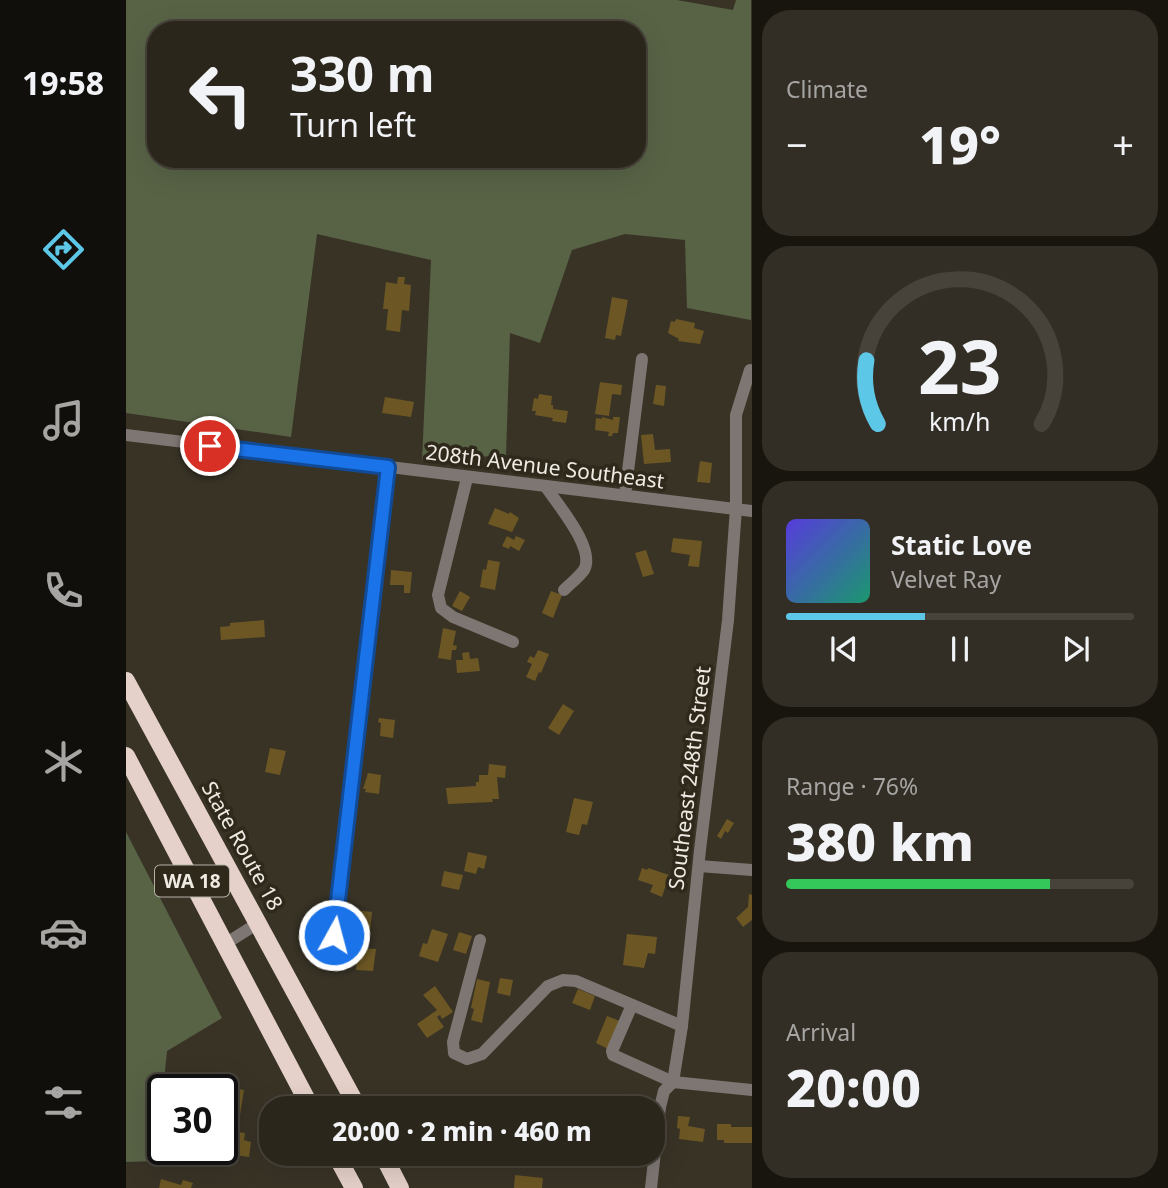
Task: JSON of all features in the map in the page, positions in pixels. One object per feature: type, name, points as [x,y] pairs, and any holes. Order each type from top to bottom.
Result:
[{"type":"highway","name":"State Route 18","points":[[126,681],[352,1096]]},
{"type":"highway","name":"WA 18","points":[[126,756],[305,1096]]},
{"type":"highway","points":[[342,1166],[354,1188]]},
{"type":"highway","points":[[389,1166],[400,1188]]},
{"type":"street","points":[[625,495],[642,359]]},
{"type":"street","name":"Southeast 248th Street","points":[[651,1188],[660,1107],[664,1091],[673,1082],[682,1026],[728,620],[736,508],[736,415],[750,370]]},
{"type":"street","name":"208th Avenue Southeast","points":[[126,435],[751,510]]},
{"type":"street","points":[[334,935],[388,467]]},
{"type":"street","points":[[467,478],[438,595],[441,608],[453,617],[513,642]]},
{"type":"street","points":[[546,486],[584,546],[587,559],[584,570],[564,590]]},
{"type":"street","points":[[699,866],[751,870]]},
{"type":"street","points":[[225,944],[258,923]]},
{"type":"street","points":[[480,940],[453,1042],[454,1053],[467,1059],[482,1054],[548,986],[563,980],[576,982],[682,1026]]},
{"type":"street","points":[[632,1005],[612,1051],[613,1055],[673,1082],[751,1090]]},
{"type":"green space","points":[[126,0],[677,0],[733,10],[736,0],[751,0],[751,320],[687,308],[685,240],[625,234],[572,250],[540,343],[510,333],[506,455],[422,461],[431,260],[317,234],[291,437],[126,413]]},
{"type":"green space","points":[[126,832],[222,1018],[167,1051],[165,1074],[147,1074],[147,1161],[126,1162]]},
{"type":"building","points":[[398,277],[405,277],[404,284],[411,285],[409,311],[402,310],[400,332],[386,330],[388,309],[383,309],[386,282],[397,284]]},
{"type":"building","points":[[612,297],[628,300],[621,336],[616,335],[615,340],[605,338]]},
{"type":"building","points":[[676,319],[695,323],[694,328],[704,331],[700,344],[678,341],[679,339],[668,333],[671,321],[675,322]]},
{"type":"building","points":[[600,382],[622,385],[621,395],[612,394],[609,416],[595,414]]},
{"type":"building","points":[[656,385],[666,386],[664,406],[653,404]]},
{"type":"building","points":[[539,394],[552,396],[553,409],[568,411],[566,423],[535,415],[536,411],[532,411],[534,398],[538,399]]},
{"type":"building","points":[[385,397],[414,402],[411,417],[382,413]]},
{"type":"building","points":[[613,417],[620,417],[618,433],[608,436],[609,432],[595,430],[596,418],[613,420]]},
{"type":"building","points":[[653,434],[655,450],[670,449],[671,462],[644,464],[641,435]]},
{"type":"building","points":[[700,461],[712,463],[710,483],[697,482]]},
{"type":"building","points":[[495,508],[519,518],[512,532],[488,524]]},
{"type":"building","points":[[507,536],[514,540],[516,536],[525,540],[519,551],[510,546],[509,549],[502,546]]},
{"type":"building","points":[[673,538],[702,541],[699,567],[688,566],[690,555],[671,552]]},
{"type":"building","points":[[646,550],[654,574],[643,577],[635,553]]},
{"type":"building","points":[[488,560],[500,562],[495,590],[480,587],[483,569],[486,570]]},
{"type":"building","points":[[391,570],[412,572],[410,593],[404,593],[404,585],[390,585]]},
{"type":"building","points":[[460,591],[470,597],[462,611],[452,606]]},
{"type":"building","points":[[551,591],[562,595],[553,618],[542,613]]},
{"type":"building","points":[[264,620],[265,637],[221,640],[220,627],[230,626],[230,623]]},
{"type":"building","points":[[443,628],[456,631],[453,645],[457,646],[456,650],[452,650],[451,660],[438,658]]},
{"type":"building","points":[[538,650],[549,654],[535,681],[526,677],[532,664],[527,662],[530,656],[534,658]]},
{"type":"building","points":[[469,652],[470,659],[478,658],[480,671],[457,673],[456,660],[463,660],[462,653]]},
{"type":"building","points":[[563,704],[574,711],[559,735],[548,728]]},
{"type":"building","points":[[379,718],[395,720],[393,738],[380,736]]},
{"type":"building","points":[[270,748],[286,751],[280,775],[265,772]]},
{"type":"building","points":[[489,764],[506,766],[505,778],[497,777],[499,799],[492,799],[493,802],[448,804],[446,788],[476,786],[479,775],[488,775]]},
{"type":"building","points":[[368,773],[381,775],[379,794],[365,792],[366,789],[363,789]]},
{"type":"building","points":[[574,798],[593,802],[587,825],[582,824],[579,835],[566,832]]},
{"type":"building","points":[[727,819],[734,823],[721,839],[717,836]]},
{"type":"building","points":[[468,852],[487,856],[484,869],[478,867],[476,874],[464,871]]},
{"type":"building","points":[[642,868],[669,875],[662,897],[650,892],[653,885],[638,880]]},
{"type":"building","points":[[444,871],[463,875],[459,890],[441,886]]},
{"type":"building","points":[[749,894],[752,895],[752,920],[743,927],[736,918],[748,907]]},
{"type":"building","points":[[309,909],[321,910],[319,933],[307,931]]},
{"type":"building","points":[[356,910],[372,912],[370,932],[356,930]]},
{"type":"building","points":[[432,929],[448,934],[438,962],[419,956]]},
{"type":"building","points":[[459,932],[472,936],[466,954],[453,950]]},
{"type":"building","points":[[627,934],[657,937],[655,954],[648,953],[644,968],[623,965]]},
{"type":"building","points":[[305,938],[320,940],[319,951],[304,949]]},
{"type":"building","points":[[358,948],[376,949],[373,971],[356,970]]},
{"type":"building","points":[[500,978],[513,980],[510,996],[497,993]]},
{"type":"building","points":[[477,979],[490,982],[482,1023],[471,1020]]},
{"type":"building","points":[[435,986],[453,1012],[442,1019],[440,1015],[437,1017],[444,1027],[427,1038],[417,1024],[437,1010],[423,995]]},
{"type":"building","points":[[578,989],[595,996],[590,1010],[572,1003]]},
{"type":"building","points":[[607,1016],[620,1021],[608,1049],[596,1043]]},
{"type":"building","points":[[238,1089],[244,1090],[238,1121]]},
{"type":"building","points":[[678,1116],[690,1117],[688,1126],[705,1129],[703,1142],[679,1139]]},
{"type":"building","points":[[717,1124],[752,1127],[752,1143],[724,1143],[724,1140],[717,1140]]},
{"type":"building","points":[[238,1132],[245,1133],[244,1140],[251,1142],[249,1157],[238,1156]]},
{"type":"building","points":[[515,1175],[543,1178],[542,1188],[514,1188]]},
{"type":"building","points":[[161,1179],[181,1185],[183,1180],[193,1183],[191,1188],[159,1188]]},
{"type":"route","points":[[210,446],[388,467],[334,935]]}]
